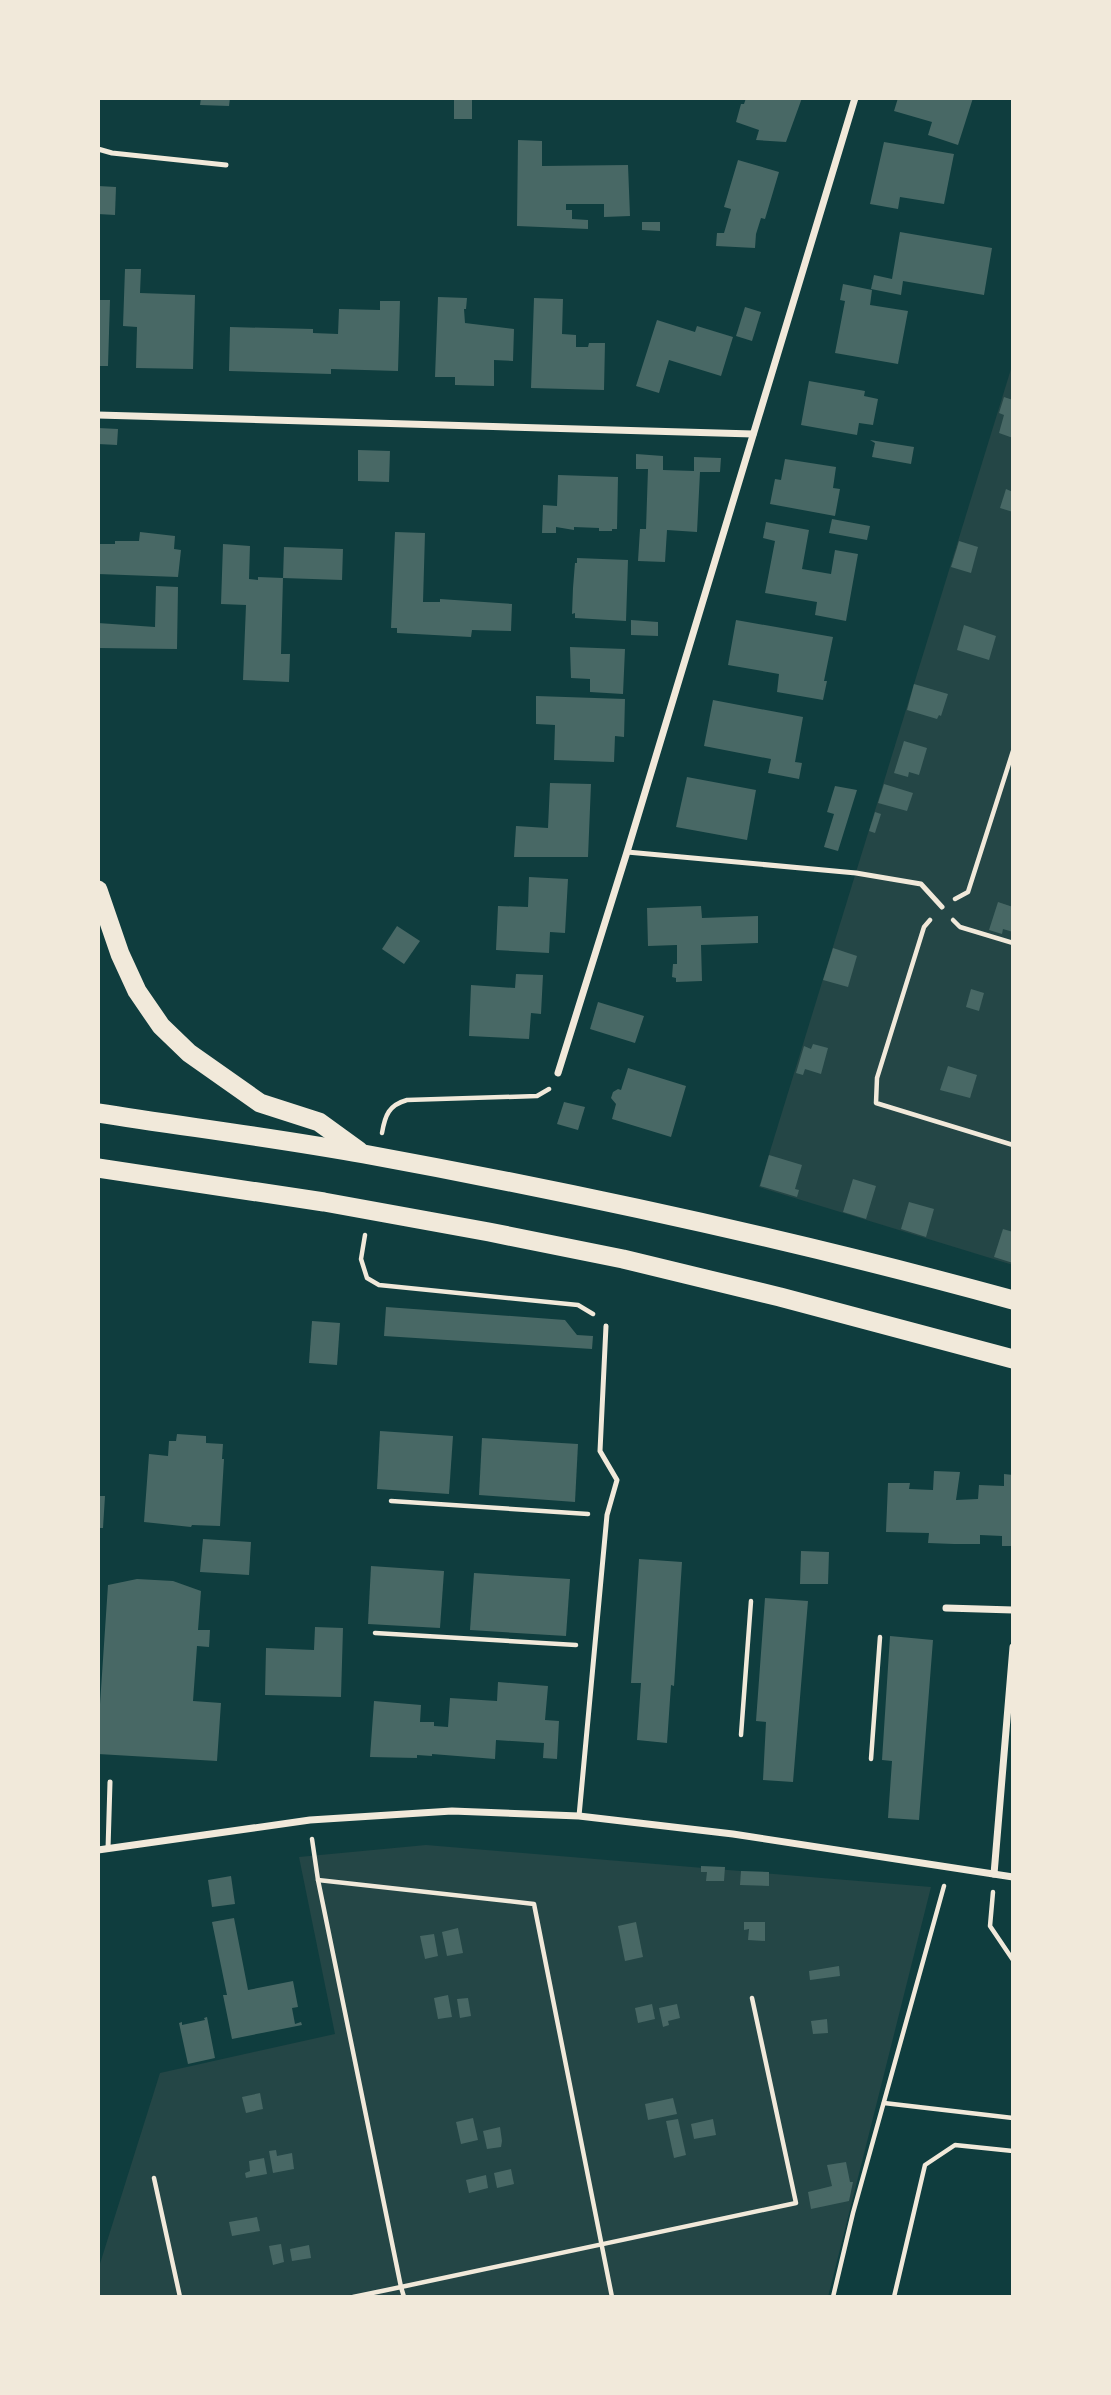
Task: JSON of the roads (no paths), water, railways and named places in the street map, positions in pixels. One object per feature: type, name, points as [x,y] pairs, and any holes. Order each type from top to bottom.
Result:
[{"type":"highway","points":[[98,890],[120,954],[137,991],[161,1026],[189,1053],[260,1102],[319,1122],[362,1154]]},
{"type":"highway","points":[[98,1113],[362,1154],[691,1219],[881,1264],[1013,1300]]},
{"type":"highway","points":[[98,1168],[324,1202],[623,1259],[780,1297],[1013,1359]]},
{"type":"street","points":[[558,1073],[855,98]]},
{"type":"street","points":[[98,415],[753,434]]},
{"type":"street","points":[[946,1608],[1013,1610]]},
{"type":"street","points":[[994,1874],[1013,1647]]},
{"type":"street","points":[[98,1850],[310,1821],[452,1811],[579,1816],[733,1834],[1013,1877]]},
{"type":"lane","points":[[98,149],[112,153],[226,165]]},
{"type":"lane","points":[[627,852],[856,873],[921,884],[942,907]]},
{"type":"lane","points":[[579,1816],[607,1515],[617,1480],[600,1451],[606,1326]]},
{"type":"lane","points":[[108,1849],[110,1782]]}]
